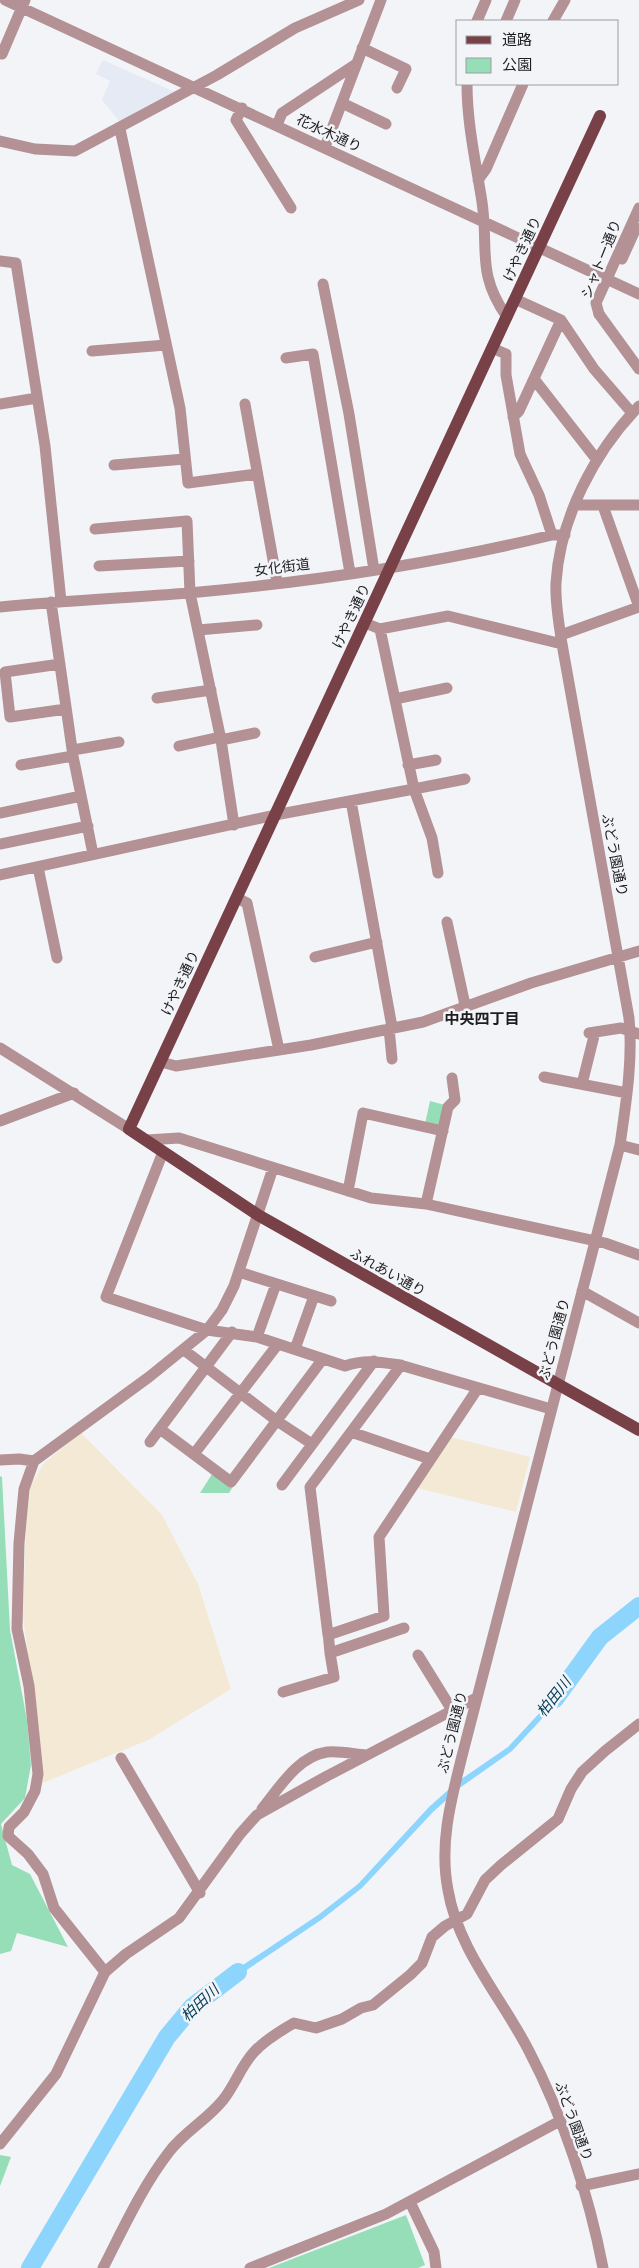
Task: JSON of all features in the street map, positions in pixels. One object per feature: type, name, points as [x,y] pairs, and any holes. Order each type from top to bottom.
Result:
[{"type":"main road","name":"けやき通り","points":[[130,1129],[600,116]]},
{"type":"main road","name":"ふれあい通り","points":[[130,1129],[258,1215],[639,1430]]},
{"type":"street","name":"花水木通り","points":[[6,0],[24,4],[277,125],[639,294]]},
{"type":"street","points":[[0,141],[35,148],[75,151],[120,129],[295,28],[359,0]]},
{"type":"street","points":[[325,147],[381,0]]},
{"type":"street","points":[[477,20],[486,0]]},
{"type":"street","points":[[506,20],[515,0]]},
{"type":"street","points":[[554,20],[565,0]]},
{"type":"street","points":[[0,53],[2,54],[24,4]]},
{"type":"street","points":[[362,48],[406,69],[397,88]]},
{"type":"street","points":[[277,125],[282,113],[356,64]]},
{"type":"street","points":[[467,85],[473,156],[483,222],[485,269],[493,297],[507,317]]},
{"type":"street","points":[[478,180],[486,169],[523,85]]},
{"type":"street","points":[[342,102],[386,124]]},
{"type":"street","points":[[242,108],[236,120],[291,208]]},
{"type":"street","points":[[120,129],[180,408],[188,483],[256,474]]},
{"type":"street","name":"シャトー通り","points":[[639,208],[596,303],[599,314],[639,369]]},
{"type":"street","points":[[612,281],[636,228],[639,229]]},
{"type":"street","points":[[0,260],[16,263],[37,398],[50,487],[60,664],[73,753],[92,854]]},
{"type":"street","points":[[323,284],[349,414],[374,570]]},
{"type":"street","points":[[515,299],[561,320],[594,369],[636,409]]},
{"type":"street","points":[[514,417],[561,320]]},
{"type":"street","points":[[92,351],[166,344]]},
{"type":"street","points":[[492,348],[506,354],[506,375],[520,454],[539,495],[552,535]]},
{"type":"street","points":[[286,358],[313,354],[350,573]]},
{"type":"street","points":[[534,379],[597,460]]},
{"type":"street","points":[[0,404],[37,398]]},
{"type":"street","points":[[245,404],[256,474],[277,582]]},
{"type":"street","name":"ぶどう園通り","points":[[603,2268],[582,2186],[560,2121],[531,2055],[476,1962],[456,1921],[448,1891],[444,1846],[450,1805],[476,1698],[620,1145],[627,1093],[635,1032],[619,955],[562,639],[556,583],[565,535],[575,505],[597,460],[636,409]]},
{"type":"street","points":[[114,465],[185,460]]},
{"type":"street","points":[[575,505],[639,505]]},
{"type":"street","points":[[364,623],[380,630],[448,616],[562,639],[639,607],[603,506]]},
{"type":"street","points":[[94,529],[187,521],[190,593],[221,739],[234,825]]},
{"type":"street","name":"女化街道","points":[[0,606],[190,593],[374,570],[477,553],[552,535],[565,535]]},
{"type":"street","points":[[99,566],[189,561]]},
{"type":"street","points":[[198,630],[257,624]]},
{"type":"street","points":[[380,630],[408,765],[414,789],[432,838],[438,873]]},
{"type":"street","points":[[10,717],[5,672],[60,664]]},
{"type":"street","points":[[395,699],[447,688]]},
{"type":"street","points":[[157,698],[210,690]]},
{"type":"street","points":[[0,723],[10,717],[66,708]]},
{"type":"street","points":[[179,746],[255,734]]},
{"type":"street","points":[[21,765],[119,742]]},
{"type":"street","points":[[408,765],[436,760]]},
{"type":"street","points":[[0,875],[275,816],[465,779]]},
{"type":"street","points":[[0,812],[82,796]]},
{"type":"street","points":[[351,801],[377,942],[390,1027],[392,1059]]},
{"type":"street","points":[[0,844],[88,826]]},
{"type":"street","points":[[38,867],[57,958]]},
{"type":"street","points":[[237,898],[248,903],[279,1050]]},
{"type":"street","points":[[447,922],[465,1005]]},
{"type":"street","points":[[315,957],[377,942]]},
{"type":"street","points":[[160,1062],[176,1066],[279,1050],[423,1022],[465,1005],[619,955],[639,951]]},
{"type":"street","points":[[582,1084],[591,1032],[621,1028],[635,1032]]},
{"type":"street","points":[[0,1048],[130,1129]]},
{"type":"street","points":[[544,1077],[627,1093]]},
{"type":"street","points":[[426,1204],[448,1107],[455,1100],[452,1078]]},
{"type":"street","points":[[0,1121],[55,1102],[74,1093]]},
{"type":"street","points":[[348,1192],[364,1114],[443,1131]]},
{"type":"street","points":[[147,1140],[179,1138],[371,1198],[426,1204],[594,1241],[639,1255]]},
{"type":"street","points":[[620,1145],[639,1150]]},
{"type":"street","points":[[163,1152],[106,1297],[206,1330],[232,1332],[257,1337],[322,1360],[345,1366],[358,1361],[401,1365],[551,1409]]},
{"type":"street","points":[[105,1972],[54,1908],[43,1874],[28,1854],[8,1836],[9,1827],[24,1812],[35,1790],[38,1774],[29,1686],[17,1629],[19,1543],[24,1489],[34,1461],[184,1350],[206,1330],[222,1310],[239,1272],[273,1168]]},
{"type":"street","points":[[239,1272],[331,1301]]},
{"type":"street","points":[[257,1337],[276,1284]]},
{"type":"street","points":[[582,1291],[639,1323]]},
{"type":"street","points":[[295,1349],[314,1296]]},
{"type":"street","points":[[150,1442],[232,1332]]},
{"type":"street","points":[[194,1454],[278,1344]]},
{"type":"street","points":[[184,1350],[277,1421],[312,1444]]},
{"type":"street","points":[[160,1429],[231,1482],[322,1360]]},
{"type":"street","points":[[282,1485],[374,1361]]},
{"type":"street","points":[[283,1692],[334,1678],[310,1487],[401,1365]]},
{"type":"street","points":[[328,1632],[328,1634],[384,1616],[379,1537],[478,1388]]},
{"type":"street","points":[[351,1432],[430,1459]]},
{"type":"street","points":[[0,1460],[20,1459],[34,1461]]},
{"type":"street","points":[[330,1653],[404,1628]]},
{"type":"street","points":[[418,1655],[452,1710]]},
{"type":"street","points":[[257,1815],[366,1755],[476,1698]]},
{"type":"street","points":[[103,2268],[149,2181],[170,2151],[225,2099],[254,2052],[276,2033],[294,2023],[316,2028],[342,2019],[361,2008],[373,2006],[422,1963],[432,1937],[445,1926],[467,1914],[485,1880],[501,1864],[526,1847],[558,1819],[571,1789],[582,1772],[604,1751],[639,1724]]},
{"type":"street","points":[[0,2144],[56,2074],[105,1972],[126,1954],[180,1918],[200,1893],[240,1834],[293,1770],[319,1754],[329,1752],[366,1755]]},
{"type":"street","points":[[121,1758],[200,1893]]},
{"type":"street","points":[[250,2268],[352,2229],[410,2202],[560,2121]]},
{"type":"street","points":[[582,2186],[639,2174]]},
{"type":"street","points":[[410,2202],[434,2252],[436,2268]]},
{"type":"shaded area","points":[[103,60],[177,93],[121,123],[102,100],[110,81],[96,74]]},
{"type":"shaded area","points":[[81,1433],[162,1515],[198,1584],[231,1689],[148,1740],[40,1784],[38,1731],[23,1617],[27,1492],[44,1463]]},
{"type":"shaded area","points":[[450,1437],[530,1457],[516,1512],[417,1488]]},
{"type":"green space","points":[[430,1101],[445,1105],[440,1126],[425,1124]]},
{"type":"green space","points":[[214,1471],[234,1485],[229,1493],[200,1493]]},
{"type":"green space","points":[[0,1476],[2,1477],[10,1630],[27,1720],[31,1765],[25,1798],[1,1824],[12,1865],[30,1874],[68,1947],[17,1933],[11,1951],[0,1954]]},
{"type":"green space","points":[[0,2155],[11,2157],[0,2186]]},
{"type":"green space","points":[[406,2215],[425,2265],[418,2268],[269,2268]]},
{"type":"water","points":[[567,1679],[571,1682],[550,1710],[512,1751],[461,1787],[433,1812],[362,1888],[321,1920],[220,1988],[216,1983],[318,1915],[358,1884],[429,1807],[457,1782],[508,1747],[545,1707]]},
{"type":"waterway","name":"柏田川","points":[[555,1699],[600,1637],[639,1606]]},
{"type":"waterway","name":"柏田川","points":[[30,2268],[167,2037],[192,2007],[238,1972]]},
{"type":"district","name":"中央四丁目","points":[[482,1019]]}]
